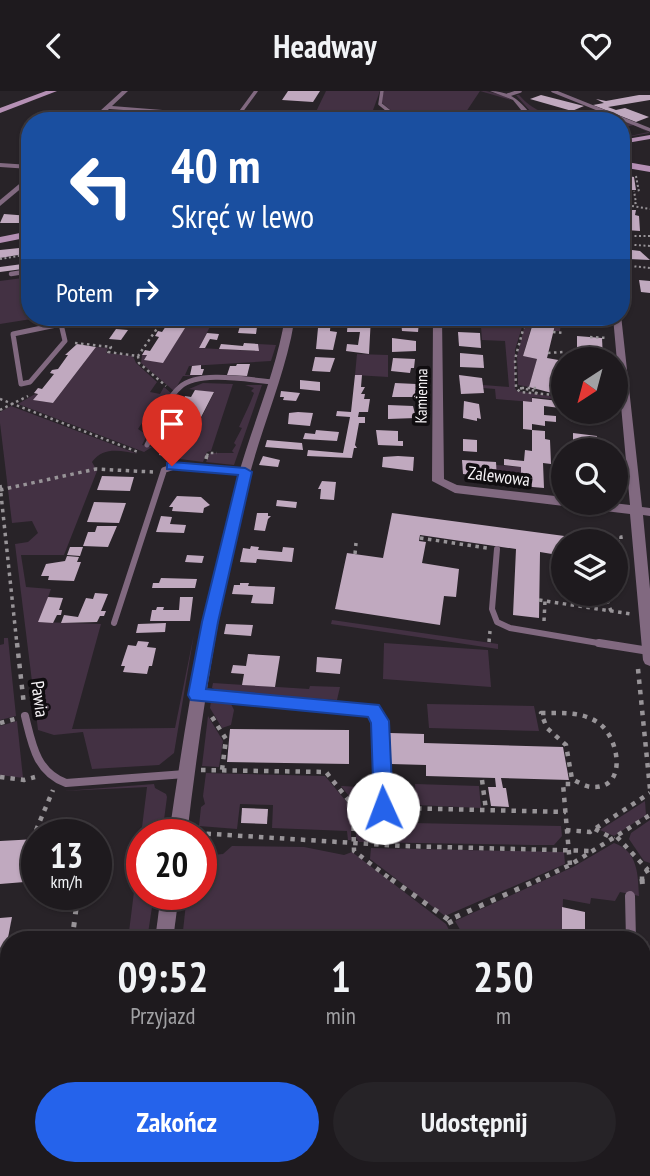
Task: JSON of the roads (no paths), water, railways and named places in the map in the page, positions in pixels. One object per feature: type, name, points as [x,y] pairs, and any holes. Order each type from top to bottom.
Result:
[{"type":"street","points":[[0,111],[53,91]]},
{"type":"street","points":[[102,112],[125,91]]},
{"type":"street","points":[[493,91],[515,99],[526,112]]},
{"type":"street","points":[[107,107],[181,112]]},
{"type":"street","points":[[630,140],[650,137]]},
{"type":"street","points":[[0,165],[21,166]]},
{"type":"street","points":[[630,166],[650,169]]},
{"type":"street","points":[[0,204],[21,185]]},
{"type":"street","points":[[0,238],[21,235]]},
{"type":"street","points":[[182,819],[192,772],[197,695],[210,622],[245,472],[285,347],[288,326]]},
{"type":"street","name":"Kamienna","points":[[436,475],[438,326]]},
{"type":"street","points":[[619,326],[649,656]]},
{"type":"street","name":"Zalewowa","points":[[436,475],[438,481],[455,489],[551,500]]},
{"type":"street","points":[[628,509],[650,512]]},
{"type":"street","points":[[165,931],[168,910]]},
{"type":"lane","points":[[241,112],[256,91]]},
{"type":"lane","points":[[382,91],[380,104],[390,112]]},
{"type":"lane","points":[[508,95],[520,91]]},
{"type":"lane","points":[[553,91],[605,112]]},
{"type":"lane","points":[[630,122],[650,130]]},
{"type":"lane","points":[[11,274],[21,272]]},
{"type":"lane","points":[[52,326],[13,334],[21,384],[30,382],[65,341],[62,326]]},
{"type":"lane","points":[[147,445],[181,385],[197,379],[274,381]]},
{"type":"lane","points":[[114,623],[163,473],[172,466],[245,472]]},
{"type":"lane","points":[[497,549],[492,610],[494,618],[510,628],[649,656]]},
{"type":"lane","points":[[197,695],[373,710],[380,721],[383,811]]},
{"type":"lane","name":"Pawia","points":[[25,716],[37,760],[51,778],[66,783],[192,772]]},
{"type":"lane","points":[[629,896],[631,931]]}]
